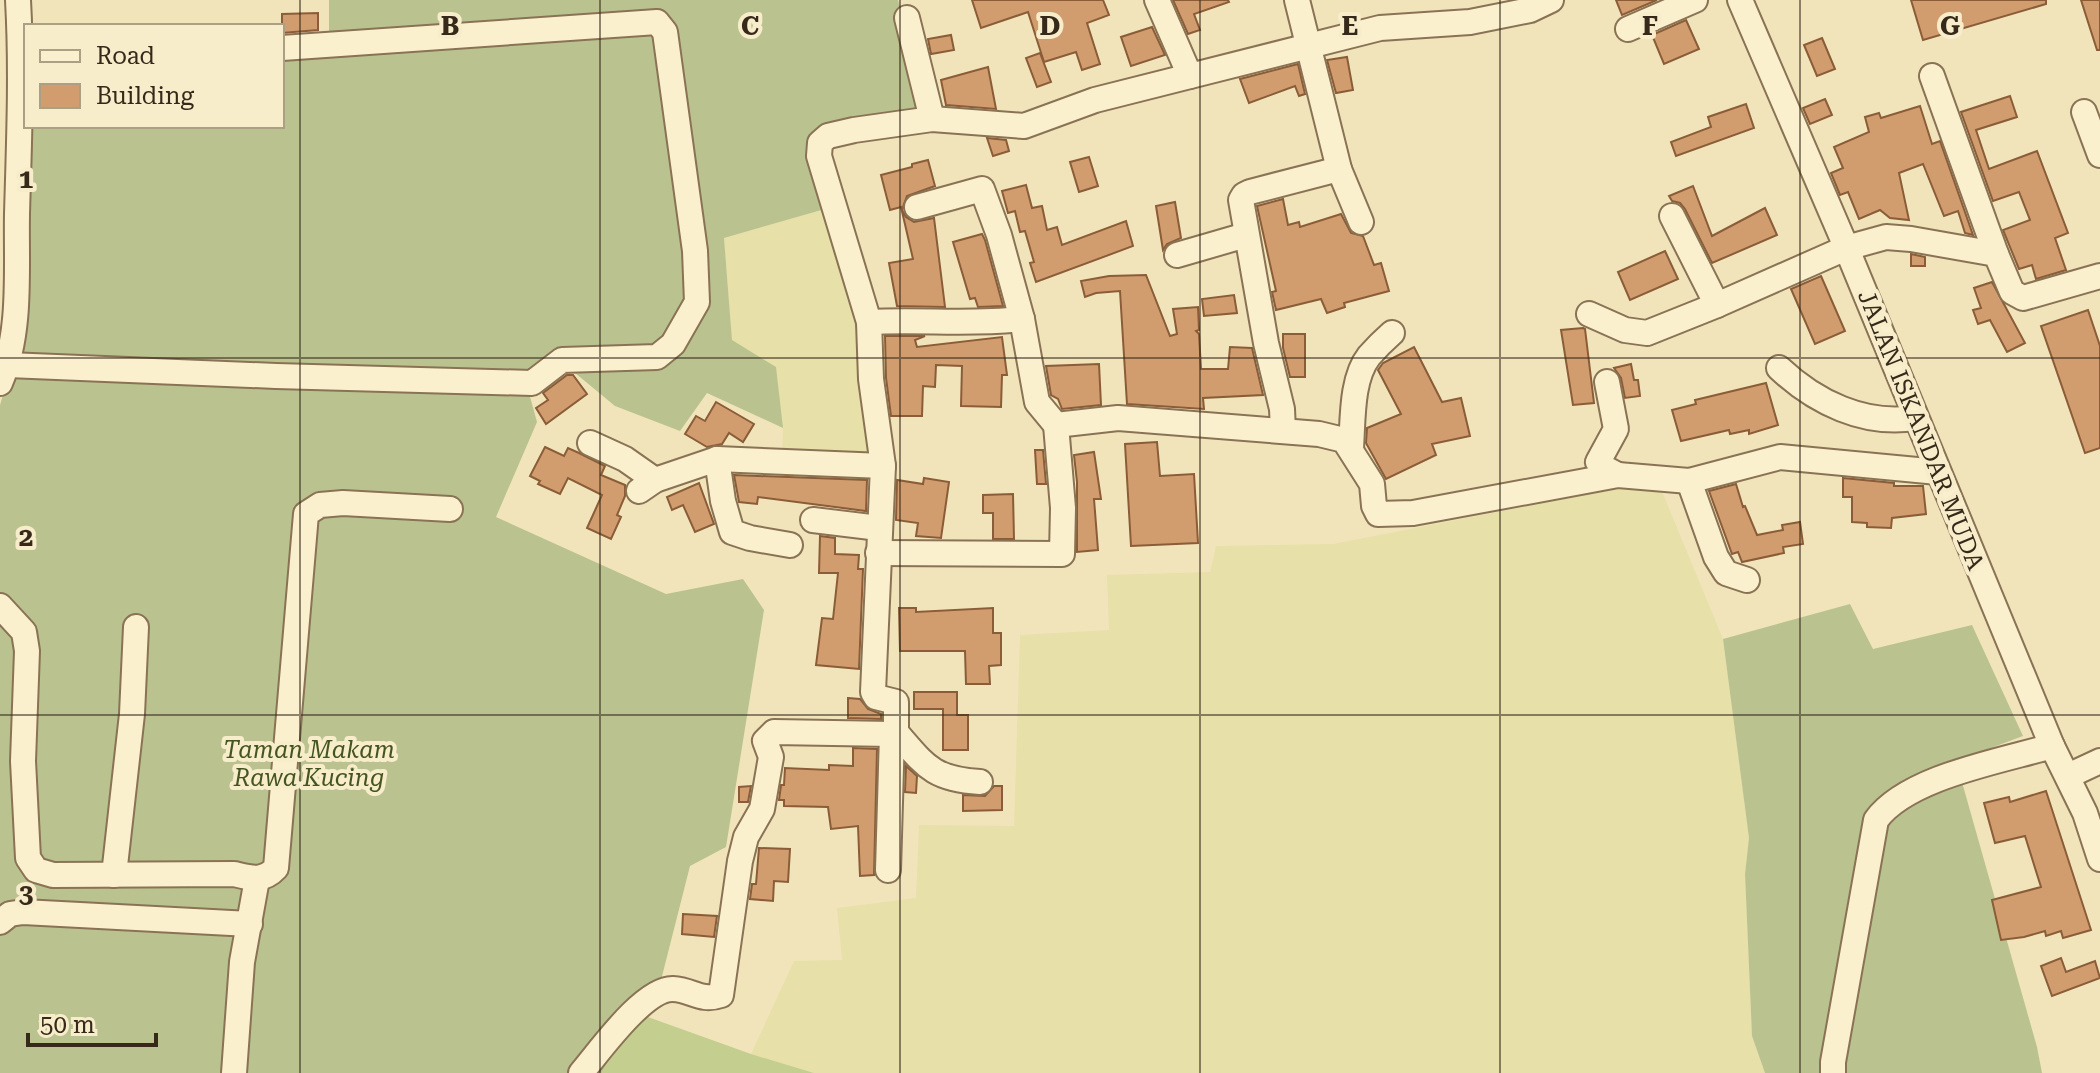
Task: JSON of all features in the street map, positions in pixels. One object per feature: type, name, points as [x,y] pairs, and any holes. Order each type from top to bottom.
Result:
[{"type":"street","points":[[18,0],[23,47],[15,302],[4,374],[276,376],[532,383],[562,360],[657,357],[673,344],[697,302],[695,251],[665,32],[657,22],[284,48]]},
{"type":"street","points":[[1157,0],[1190,76]]},
{"type":"street","points":[[1297,0],[1339,169],[1361,222]]},
{"type":"street","points":[[888,870],[896,702],[876,697],[873,692],[883,466],[871,379],[869,322],[819,156],[820,143],[828,136],[854,130],[932,119],[1024,126],[1095,100],[1380,28],[1470,22],[1530,10],[1551,0]]},
{"type":"street","points":[[1628,29],[1695,0]]},
{"type":"street","name":"JALAN ISKANDAR MUDA","points":[[1740,0],[2052,746],[2092,811],[2100,859]]},
{"type":"street","points":[[907,18],[932,119]]},
{"type":"street","points":[[1932,76],[2012,292],[2023,298],[2100,276]]},
{"type":"street","points":[[2084,112],[2100,155]]},
{"type":"street","points":[[1283,431],[1282,409],[1266,343],[1241,206],[1244,195],[1339,169]]},
{"type":"street","points":[[878,553],[1062,554],[1063,508],[1056,425],[1037,402],[1022,319],[999,235],[982,189],[917,207]]},
{"type":"street","points":[[1672,216],[1717,305]]},
{"type":"street","points":[[1177,255],[1246,235]]},
{"type":"street","points":[[1589,314],[1625,330],[1647,333],[1846,248],[1886,237],[1996,254]]},
{"type":"street","points":[[869,322],[969,323],[1022,319]]},
{"type":"street","points":[[1351,448],[1360,376],[1367,358],[1392,333]]},
{"type":"street","points":[[1779,368],[1797,385],[1842,411],[1873,417],[1915,418]]},
{"type":"street","points":[[1607,382],[1616,426],[1598,462],[1618,475]]},
{"type":"street","points":[[1056,425],[1118,418],[1330,436],[1344,440],[1351,448],[1372,484],[1378,514],[1389,516],[1618,475],[1689,481],[1780,457],[1938,472]]},
{"type":"street","points":[[590,443],[625,459],[647,486],[717,459],[883,466]]},
{"type":"street","points":[[717,459],[723,501],[732,532],[790,545]]},
{"type":"street","points":[[1689,481],[1716,557],[1726,573],[1747,580]]},
{"type":"street","points":[[0,606],[24,632],[27,651],[23,761],[28,858],[36,870],[53,875],[234,874],[257,879],[268,876],[276,868],[306,514],[320,505],[343,503],[450,509]]},
{"type":"street","points":[[813,520],[879,528]]},
{"type":"street","points":[[114,875],[132,714],[136,627]]},
{"type":"street","points":[[581,1073],[645,1000],[671,989],[709,999],[721,995],[740,861],[746,837],[762,809],[771,757],[765,741],[774,732],[893,732],[926,765],[950,780],[980,782]]},
{"type":"street","points":[[1833,1073],[1835,1046],[1876,820],[1886,807],[1932,781],[2052,746]]},
{"type":"street","points":[[2068,776],[2100,761]]},
{"type":"street","points":[[234,1073],[242,962],[257,879]]},
{"type":"street","points":[[0,922],[10,914],[23,912],[250,924]]},
{"type":"shaded area","points":[[832,207],[864,320],[874,459],[782,457],[783,428],[732,340],[724,238]]},
{"type":"shaded area","points":[[1659,484],[1723,639],[1749,838],[1745,874],[1752,1036],[1765,1073],[814,1073],[751,1054],[794,961],[842,960],[837,908],[916,898],[919,825],[1014,826],[1020,635],[1109,630],[1107,575],[1210,572],[1216,546],[1333,544],[1606,491]]},
{"type":"green space","name":"Taman Makam Rawa Kucing","points":[[329,0],[898,0],[926,110],[810,136],[832,207],[724,238],[732,340],[776,367],[783,428],[707,393],[680,431],[615,406],[569,368],[529,393],[537,422],[496,517],[666,594],[743,579],[764,610],[726,847],[690,866],[657,996],[634,1012],[602,1073],[0,1073],[0,405],[20,337],[26,128],[284,128],[284,40],[329,40]]},
{"type":"green space","points":[[1850,604],[1873,649],[1972,625],[2023,736],[1956,761],[2042,1073],[1765,1073],[1752,1036],[1745,874],[1749,838],[1723,639]]},
{"type":"green space","points":[[634,1012],[751,1054],[814,1073],[602,1073]]},
{"type":"building","points":[[972,0],[1103,0],[1109,15],[1087,23],[1100,64],[1082,70],[1076,52],[1044,62],[1028,12],[981,28]]},
{"type":"building","points":[[1173,0],[1229,2],[1194,14],[1200,30],[1188,34]]},
{"type":"building","points":[[1616,0],[1657,0],[1622,15]]},
{"type":"building","points":[[1911,0],[2046,0],[2046,4],[1923,40]]},
{"type":"building","points":[[2081,0],[2100,0],[2100,50],[2097,50]]},
{"type":"building","points":[[318,13],[318,30],[284,33],[282,14]]},
{"type":"building","points":[[1686,20],[1699,49],[1664,64],[1652,35]]},
{"type":"building","points":[[1152,27],[1165,55],[1131,66],[1121,37]]},
{"type":"building","points":[[951,35],[954,50],[931,54],[928,39]]},
{"type":"building","points":[[1822,38],[1835,69],[1817,76],[1804,45]]},
{"type":"building","points":[[1040,53],[1051,82],[1037,87],[1026,58]]},
{"type":"building","points":[[1347,57],[1353,90],[1336,93],[1327,60]]},
{"type":"building","points":[[1298,64],[1305,94],[1299,96],[1295,86],[1249,103],[1240,79]]},
{"type":"building","points":[[988,67],[996,109],[946,105],[941,80]]},
{"type":"building","points":[[2010,96],[2017,117],[1976,130],[1989,169],[2037,151],[2068,233],[2055,238],[2066,270],[2036,279],[2032,265],[2019,269],[2003,230],[2030,220],[2019,192],[1993,201],[1961,112]]},
{"type":"building","points":[[1825,99],[1832,115],[1810,124],[1803,108]]},
{"type":"building","points":[[1746,104],[1754,128],[1676,156],[1671,142],[1711,127],[1708,117]]},
{"type":"building","points":[[1920,106],[1932,144],[1940,141],[1973,235],[1965,233],[1958,211],[1944,216],[1923,164],[1899,173],[1909,220],[1890,218],[1880,210],[1859,219],[1848,192],[1840,195],[1831,173],[1843,168],[1834,147],[1869,132],[1865,117],[1879,113],[1881,118]]},
{"type":"building","points":[[987,138],[1006,140],[1009,151],[993,156]]},
{"type":"building","points":[[1089,157],[1098,186],[1079,192],[1070,162]]},
{"type":"building","points":[[928,160],[935,186],[907,196],[902,210],[914,222],[934,218],[945,307],[897,306],[889,263],[913,259],[901,207],[890,210],[881,175]]},
{"type":"building","points":[[1026,185],[1032,208],[1042,206],[1047,230],[1057,227],[1062,245],[1126,221],[1133,246],[1036,282],[1025,231],[1020,232],[1015,211],[1008,213],[1002,191]]},
{"type":"building","points":[[1693,186],[1712,236],[1765,208],[1777,235],[1712,263],[1685,209],[1669,196]]},
{"type":"building","points":[[1283,199],[1288,225],[1299,222],[1300,227],[1341,214],[1351,233],[1363,236],[1374,265],[1381,263],[1389,291],[1344,303],[1345,307],[1327,313],[1321,299],[1276,310],[1272,292],[1276,291],[1257,206]]},
{"type":"building","points":[[1175,202],[1181,238],[1167,244],[1163,250],[1156,206]]},
{"type":"building","points":[[982,234],[1003,306],[978,307],[975,298],[970,299],[953,242]]},
{"type":"building","points":[[1665,251],[1678,279],[1630,300],[1618,272]]},
{"type":"building","points":[[1911,254],[1925,257],[1925,266],[1911,266]]},
{"type":"building","points":[[1146,275],[1170,336],[1177,334],[1173,309],[1198,307],[1199,330],[1196,331],[1199,334],[1201,369],[1228,369],[1230,347],[1252,348],[1263,395],[1203,398],[1204,409],[1127,404],[1120,291],[1085,297],[1081,281],[1109,276]]},
{"type":"building","points":[[1821,276],[1845,331],[1815,344],[1791,289]]},
{"type":"building","points":[[1992,282],[2025,343],[2007,352],[1990,320],[1978,324],[1973,310],[1981,308],[1974,288]]},
{"type":"building","points":[[1234,295],[1237,313],[1204,316],[1202,299]]},
{"type":"building","points":[[2088,310],[2100,346],[2100,448],[2085,453],[2041,326]]},
{"type":"building","points":[[1583,328],[1594,403],[1573,405],[1561,330]]},
{"type":"building","points":[[1283,334],[1305,334],[1305,377],[1290,377]]},
{"type":"building","points":[[885,336],[925,336],[915,340],[917,347],[1002,337],[1007,375],[1002,375],[1001,407],[961,406],[962,366],[936,365],[935,387],[923,386],[922,416],[891,416]]},
{"type":"building","points":[[1414,347],[1442,402],[1461,398],[1470,436],[1432,444],[1436,455],[1386,479],[1366,443],[1367,428],[1401,414],[1378,370],[1383,363]]},
{"type":"building","points":[[1099,364],[1101,405],[1062,409],[1058,399],[1051,395],[1046,366]]},
{"type":"building","points":[[1631,364],[1634,380],[1638,380],[1640,396],[1625,398],[1621,378],[1614,368]]},
{"type":"building","points":[[567,375],[573,375],[587,394],[546,424],[536,408],[548,400],[543,393]]},
{"type":"building","points":[[1766,383],[1778,425],[1749,434],[1749,430],[1730,434],[1729,430],[1681,441],[1672,410],[1696,404],[1695,400]]},
{"type":"building","points":[[716,402],[754,424],[743,442],[729,433],[722,444],[707,447],[685,434],[696,416],[705,421]]},
{"type":"building","points":[[1157,442],[1160,476],[1194,474],[1198,543],[1131,546],[1125,444]]},
{"type":"building","points":[[545,447],[564,456],[568,448],[579,453],[605,466],[601,475],[625,485],[625,496],[617,515],[621,517],[611,539],[587,528],[602,495],[568,478],[560,494],[538,484],[540,481],[530,476]]},
{"type":"building","points":[[1035,450],[1043,450],[1046,484],[1037,484]]},
{"type":"building","points":[[1094,452],[1101,499],[1094,499],[1098,550],[1077,552],[1074,455]]},
{"type":"building","points":[[734,475],[867,480],[866,511],[758,497],[757,504],[739,502]]},
{"type":"building","points":[[924,478],[949,482],[941,538],[916,536],[918,523],[896,520],[897,480],[923,484]]},
{"type":"building","points":[[1843,478],[1894,483],[1894,486],[1923,486],[1926,514],[1892,518],[1891,528],[1867,527],[1867,523],[1852,522],[1852,497],[1843,497]]},
{"type":"building","points":[[699,483],[714,524],[695,532],[683,505],[672,510],[667,497]]},
{"type":"building","points":[[1736,484],[1757,535],[1783,530],[1782,525],[1800,522],[1803,544],[1783,547],[1784,553],[1742,562],[1738,552],[1732,554],[1709,491]]},
{"type":"building","points":[[1013,494],[1014,539],[993,539],[993,513],[983,513],[983,495]]},
{"type":"building","points":[[820,536],[835,538],[835,554],[859,555],[858,569],[863,569],[859,669],[816,665],[822,618],[833,619],[838,573],[819,573]]},
{"type":"building","points":[[899,608],[916,608],[916,612],[993,608],[993,633],[1001,633],[1001,665],[989,666],[990,684],[966,684],[965,651],[900,651]]},
{"type":"building","points":[[914,692],[957,692],[957,715],[968,715],[968,750],[943,750],[943,709],[914,709]]},
{"type":"building","points":[[848,698],[860,699],[868,709],[881,714],[881,719],[848,718]]},
{"type":"building","points":[[853,748],[877,749],[874,875],[860,876],[858,826],[831,829],[828,807],[784,806],[784,800],[779,800],[785,768],[829,770],[829,765],[853,766]]},
{"type":"building","points":[[906,766],[917,776],[916,793],[905,792]]},
{"type":"building","points":[[751,786],[748,802],[739,802],[739,787]]},
{"type":"building","points":[[994,786],[1002,786],[1002,810],[963,811],[963,795],[985,796]]},
{"type":"building","points":[[2046,791],[2091,930],[2063,938],[2061,931],[2046,936],[2045,931],[2001,940],[1992,900],[2041,887],[2025,836],[1995,843],[1984,803],[2009,797],[2010,802]]},
{"type":"building","points":[[759,848],[790,849],[788,882],[774,881],[773,901],[750,899],[752,884],[756,884]]},
{"type":"building","points":[[683,914],[717,916],[714,937],[682,934]]},
{"type":"building","points":[[2061,958],[2066,972],[2095,961],[2100,978],[2052,996],[2041,966]]}]
